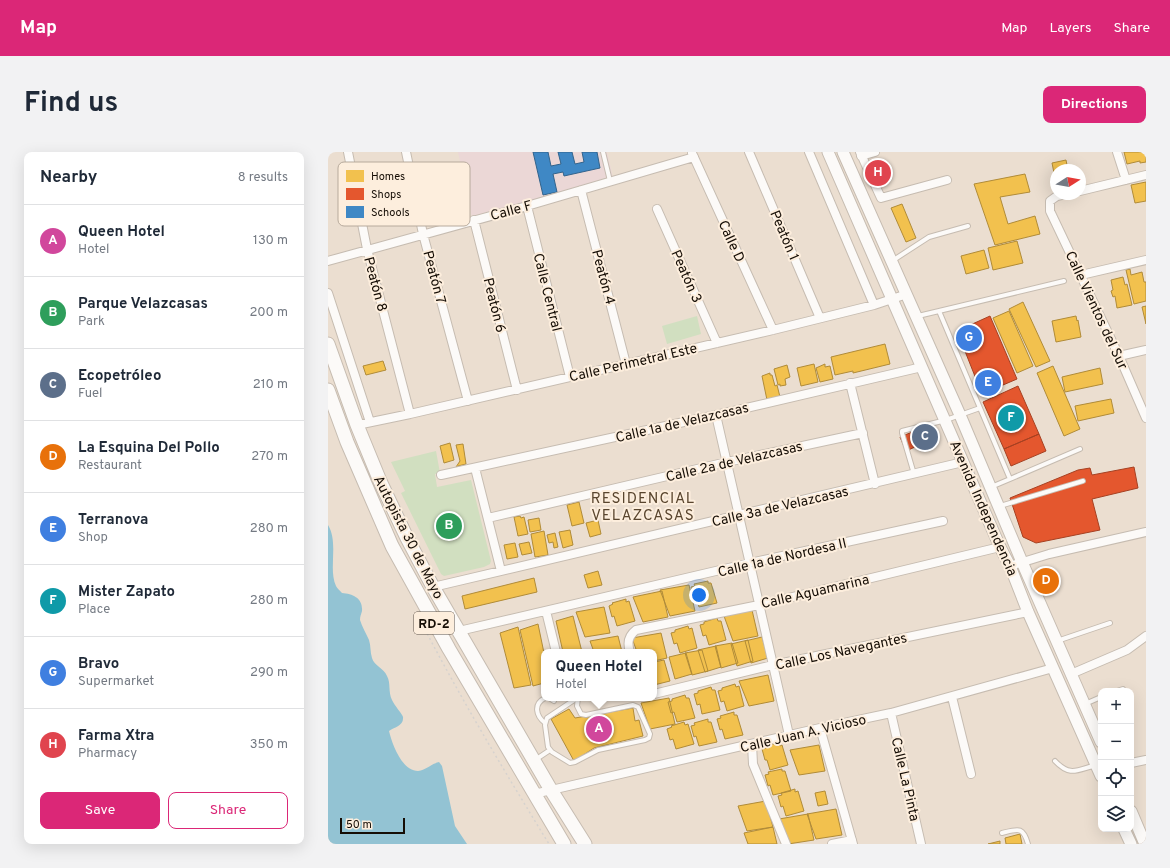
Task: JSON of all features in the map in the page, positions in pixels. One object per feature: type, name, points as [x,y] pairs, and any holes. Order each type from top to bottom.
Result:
[{"type":"highway","name":"Autopista 30 de Mayo","points":[[328,344],[363,424],[380,481],[400,524],[433,587],[551,790],[585,844]]},
{"type":"highway","name":"Autopista 30 de Mayo","points":[[328,390],[347,442],[392,546],[448,649],[564,844]]},
{"type":"main road","name":"Avenida Independencia","points":[[828,152],[1000,547],[1010,566],[1028,612],[1098,768]]},
{"type":"main road","name":"Avenida Independencia","points":[[843,152],[960,415],[990,488],[1098,735]]},
{"type":"main road","points":[[1134,817],[1145,841]]},
{"type":"main road","points":[[1125,832],[1131,844]]},
{"type":"street","name":"Peatón 8","points":[[348,152],[350,162]]},
{"type":"street","name":"Peatón 7","points":[[406,152],[408,162]]},
{"type":"street","name":"Peatón 1","points":[[749,152],[820,318]]},
{"type":"street","points":[[809,152],[874,305]]},
{"type":"street","points":[[875,152],[860,154],[880,198],[948,180]]},
{"type":"street","points":[[1117,152],[1126,180]]},
{"type":"street","name":"Calle F","points":[[470,221],[581,190],[693,154]]},
{"type":"street","name":"Calle D","points":[[693,154],[773,330]]},
{"type":"street","points":[[1086,190],[1146,175]]},
{"type":"street","name":"Peatón 4","points":[[581,190],[626,364]]},
{"type":"street","name":"Calle Vientos del Sur","points":[[1051,200],[1050,201],[1050,211],[1146,418]]},
{"type":"street","name":"Calle Central","points":[[527,206],[570,377]]},
{"type":"street","name":"Peatón 3","points":[[658,209],[717,343]]},
{"type":"street","name":"Peatón 6","points":[[474,220],[517,390]]},
{"type":"street","name":"Peatón 8","points":[[362,226],[367,249],[410,414]]},
{"type":"street","name":"Peatón 7","points":[[421,226],[468,401]]},
{"type":"street","name":"Calle F","points":[[328,261],[452,226]]},
{"type":"street","points":[[1081,275],[1146,260]]},
{"type":"street","points":[[328,293],[363,424]]},
{"type":"street","name":"Calle Perimetral Este","points":[[363,424],[517,390],[773,330],[874,305],[906,294]]},
{"type":"street","points":[[1118,356],[1146,350]]},
{"type":"street","name":"Calle 1a de Velazcasas","points":[[441,475],[716,415],[922,367]]},
{"type":"street","points":[[850,384],[875,484]]},
{"type":"street","points":[[716,415],[789,735]]},
{"type":"street","name":"Calle 2a de Velazcasas","points":[[488,518],[727,462],[862,433]]},
{"type":"street","name":"Calle 3a de Velazcasas","points":[[433,587],[875,484],[963,462]]},
{"type":"street","points":[[475,468],[501,571]]},
{"type":"street","name":"Calle 1a de Nordesa II","points":[[459,631],[750,563],[943,521]]},
{"type":"street","points":[[1010,566],[1049,554],[1146,532]]},
{"type":"street","name":"Calle Aguamarina","points":[[630,649],[628,640],[631,634],[636,630],[759,605],[1000,547]]},
{"type":"street","points":[[546,610],[555,649]]},
{"type":"street","name":"Calle Los Navegantes","points":[[657,693],[773,665],[1028,612]]},
{"type":"street","points":[[1071,674],[1127,650],[1146,639]]},
{"type":"street","name":"Calle Juan A. Vicioso","points":[[534,794],[891,713],[1053,668]]},
{"type":"street","points":[[952,696],[970,774]]},
{"type":"street","name":"Calle La Pinta","points":[[891,713],[921,844]]},
{"type":"street","points":[[820,728],[852,842],[832,844]]},
{"type":"street","points":[[752,744],[752,764],[786,844]]},
{"type":"street","points":[[1134,763],[1146,760]]},
{"type":"lane","points":[[603,152],[610,181]]},
{"type":"lane","points":[[892,261],[929,237],[968,226]]},
{"type":"lane","points":[[916,317],[1064,281]]},
{"type":"lane","points":[[939,311],[1010,479]]},
{"type":"lane","points":[[914,474],[902,431],[946,420],[980,408]]},
{"type":"lane","points":[[990,488],[1080,449]]},
{"type":"lane","points":[[999,506],[1083,480]]},
{"type":"lane","points":[[1057,641],[1110,623]]},
{"type":"lane","points":[[1084,704],[1098,698]]},
{"type":"lane","points":[[541,701],[538,703],[536,709],[538,715],[545,723]]},
{"type":"lane","points":[[572,701],[547,718],[545,723],[546,738],[550,750],[570,763],[598,750],[649,738],[650,734],[638,707],[633,705],[586,715],[581,714],[576,706],[577,701]]},
{"type":"lane","points":[[534,760],[550,750]]},
{"type":"lane","points":[[1055,761],[1062,768],[1070,772],[1098,772]]},
{"type":"lane","points":[[1002,833],[1018,829],[1023,831],[1026,834],[1028,844]]},
{"type":"path","points":[[439,657],[508,777],[549,844]]},
{"type":"shaded area","points":[[458,152],[607,152],[613,178],[472,218],[470,209],[470,162],[460,162]]},
{"type":"green space","points":[[697,316],[701,334],[667,344],[662,326]]},
{"type":"green space","points":[[436,451],[440,473],[435,474],[437,487],[471,480],[491,561],[490,564],[484,567],[444,576],[441,574],[401,493],[405,491],[391,462]]},
{"type":"water","points":[[328,525],[333,540],[333,572],[336,586],[342,593],[350,594],[361,603],[362,611],[360,620],[369,640],[373,661],[386,673],[392,700],[403,717],[400,724],[389,731],[395,749],[407,767],[412,770],[418,771],[439,762],[442,766],[455,826],[467,844],[328,844]]},
{"type":"building: Homes","points":[[1124,152],[1146,152],[1146,162],[1140,163],[1140,161],[1127,164]]},
{"type":"building: Homes","points":[[1066,160],[1067,164],[1052,164]]},
{"type":"building: Homes","points":[[1025,174],[1030,192],[1000,197],[1008,224],[1035,216],[1040,234],[995,245],[974,184]]},
{"type":"building: Homes","points":[[1146,182],[1146,201],[1135,203],[1131,185]]},
{"type":"building: Homes","points":[[902,204],[916,238],[906,242],[891,208]]},
{"type":"building: Homes","points":[[1017,241],[1023,263],[993,270],[988,248]]},
{"type":"building: Homes","points":[[984,250],[989,268],[966,274],[961,256]]},
{"type":"building: Homes","points":[[1130,269],[1131,275],[1142,272],[1144,282],[1146,282],[1146,301],[1134,304],[1126,270]]},
{"type":"building: Homes","points":[[1123,277],[1125,285],[1127,284],[1132,305],[1117,308],[1115,296],[1113,297],[1111,291],[1113,290],[1111,280]]},
{"type":"building: Homes","points":[[1023,302],[1050,361],[1036,367],[1009,309]]},
{"type":"building: Homes","points":[[1146,306],[1146,324],[1142,307]]},
{"type":"building: Homes","points":[[1009,311],[1033,366],[1017,373],[993,318]]},
{"type":"building: Homes","points":[[1076,316],[1081,337],[1056,342],[1052,321]]},
{"type":"building: Homes","points":[[885,344],[890,364],[853,373],[853,371],[835,375],[831,357]]},
{"type":"building: Homes","points":[[383,361],[386,370],[366,375],[363,366]]},
{"type":"building: Homes","points":[[814,364],[818,382],[801,386],[797,368]]},
{"type":"building: Homes","points":[[825,364],[825,367],[830,366],[833,379],[820,382],[816,368]]},
{"type":"building: Homes","points":[[787,365],[790,377],[785,379],[786,385],[780,386],[780,384],[778,385],[774,369]]},
{"type":"building: Homes","points":[[1053,366],[1080,429],[1064,436],[1037,373]]},
{"type":"building: Homes","points":[[1100,368],[1103,384],[1065,392],[1062,377]]},
{"type":"building: Homes","points":[[770,373],[775,386],[777,385],[780,397],[767,400],[762,376]]},
{"type":"building: Homes","points":[[1111,399],[1114,413],[1078,421],[1075,406]]},
{"type":"building: Homes","points":[[450,443],[454,460],[444,463],[440,446]]},
{"type":"building: Homes","points":[[463,444],[466,464],[458,466],[458,468],[456,467],[460,461],[456,445]]},
{"type":"building: Homes","points":[[579,502],[584,523],[572,526],[567,505]]},
{"type":"building: Homes","points":[[520,516],[521,518],[524,517],[528,534],[518,536],[514,517]]},
{"type":"building: Homes","points":[[539,518],[541,530],[530,532],[528,520]]},
{"type":"building: Homes","points":[[598,520],[601,534],[590,537],[586,523]]},
{"type":"building: Homes","points":[[570,530],[573,545],[563,548],[559,532]]},
{"type":"building: Homes","points":[[544,531],[548,555],[535,557],[531,534]]},
{"type":"building: Homes","points":[[555,533],[558,547],[554,548],[553,542],[549,543],[547,535]]},
{"type":"building: Homes","points":[[529,542],[532,553],[522,555],[519,544]]},
{"type":"building: Homes","points":[[515,543],[518,557],[507,559],[504,545]]},
{"type":"building: Homes","points":[[598,571],[602,585],[588,588],[584,575]]},
{"type":"building: Homes","points":[[534,578],[537,592],[465,609],[462,596]]},
{"type":"building: Homes","points":[[708,581],[708,583],[711,583],[717,603],[699,607],[696,597],[694,598],[691,587],[695,586],[694,584]]},
{"type":"building: Homes","points":[[689,585],[695,611],[670,616],[660,590]]},
{"type":"building: Homes","points":[[662,591],[668,617],[643,622],[633,597]]},
{"type":"building: Homes","points":[[626,599],[626,602],[629,601],[635,621],[617,626],[614,616],[612,617],[609,606],[613,604],[612,603]]},
{"type":"building: Homes","points":[[604,607],[610,633],[585,637],[576,612]]},
{"type":"building: Homes","points":[[752,610],[758,636],[733,641],[724,616]]},
{"type":"building: Homes","points":[[573,616],[581,649],[562,649],[556,621]]},
{"type":"building: Homes","points":[[717,618],[718,621],[721,621],[726,640],[709,645],[706,635],[703,636],[700,625],[704,624],[704,622]]},
{"type":"building: Homes","points":[[538,624],[543,649],[541,649],[541,684],[533,686],[520,630]]},
{"type":"building: Homes","points":[[688,626],[689,629],[692,628],[697,648],[680,653],[677,643],[674,644],[671,633],[675,632],[675,630]]},
{"type":"building: Homes","points":[[518,627],[531,685],[514,688],[500,633]]},
{"type":"building: Homes","points":[[661,633],[667,658],[657,660],[657,649],[636,649],[632,638]]},
{"type":"building: Homes","points":[[618,636],[621,649],[593,649],[590,641]]},
{"type":"building: Homes","points":[[762,637],[768,658],[751,663],[745,641]]},
{"type":"building: Homes","points":[[748,640],[753,661],[737,666],[731,644]]},
{"type":"building: Homes","points":[[732,643],[738,663],[721,668],[715,646]]},
{"type":"building: Homes","points":[[716,646],[721,667],[705,672],[698,650]]},
{"type":"building: Homes","points":[[702,650],[708,671],[692,675],[685,653]]},
{"type":"building: Homes","points":[[686,653],[692,674],[675,679],[669,657]]},
{"type":"building: Homes","points":[[664,660],[670,681],[657,684],[657,661]]},
{"type":"building: Homes","points":[[768,675],[774,701],[749,706],[739,681]]},
{"type":"building: Homes","points":[[735,684],[736,687],[739,686],[744,706],[727,711],[724,701],[721,702],[718,691],[722,690],[722,688]]},
{"type":"building: Homes","points":[[711,687],[712,690],[715,690],[720,710],[702,714],[700,704],[697,705],[694,694],[698,693],[698,691]]},
{"type":"building: Homes","points":[[685,695],[686,698],[689,698],[695,718],[677,722],[674,712],[671,713],[668,702],[672,701],[672,699]]},
{"type":"building: Homes","points":[[669,698],[675,724],[650,729],[641,703]]},
{"type":"building: Homes","points":[[633,708],[635,721],[639,720],[643,736],[594,748],[574,761],[551,719],[569,709],[575,718]]},
{"type":"building: Homes","points":[[734,712],[734,715],[737,715],[743,735],[725,739],[722,729],[720,730],[717,719],[721,718],[720,716]]},
{"type":"building: Homes","points":[[708,719],[708,722],[711,722],[717,742],[699,746],[696,736],[694,737],[691,726],[695,725],[694,723]]},
{"type":"building: Homes","points":[[684,722],[685,725],[688,724],[694,744],[676,749],[673,739],[670,740],[667,729],[672,727],[671,726]]},
{"type":"building: Homes","points":[[779,743],[780,746],[782,745],[788,765],[770,770],[762,749],[766,748],[765,746]]},
{"type":"building: Homes","points":[[819,745],[825,771],[799,775],[790,750]]},
{"type":"building: Homes","points":[[782,769],[782,771],[785,771],[791,791],[773,795],[770,785],[768,786],[765,775],[769,774],[768,772]]},
{"type":"building: Homes","points":[[795,789],[795,792],[798,791],[804,811],[786,816],[783,806],[781,807],[778,796],[782,795],[781,793]]},
{"type":"building: Homes","points":[[825,791],[828,804],[818,806],[815,793]]},
{"type":"building: Homes","points":[[766,801],[773,827],[747,831],[738,806]]},
{"type":"building: Homes","points":[[836,809],[842,835],[816,839],[807,814]]},
{"type":"building: Homes","points":[[808,814],[814,840],[788,844],[779,819]]},
{"type":"building: Homes","points":[[773,827],[777,844],[748,844],[744,833]]},
{"type":"building: Homes","points":[[1020,834],[1022,844],[1006,844],[1005,838]]},
{"type":"building: Homes","points":[[1000,841],[1000,844],[988,844]]},
{"type":"building: Shops","points":[[990,316],[1017,379],[982,394],[957,331]]},
{"type":"building: Shops","points":[[1018,386],[1039,434],[1004,449],[983,402]]},
{"type":"building: Shops","points":[[927,426],[933,439],[906,451],[900,437]]},
{"type":"building: Shops","points":[[1039,434],[1046,451],[1011,466],[1004,449]]},
{"type":"building: Shops","points":[[1134,467],[1138,488],[1092,499],[1100,530],[1036,543],[1023,537],[1010,498],[1078,470],[1090,468],[1092,475]]},
{"type":"building: Shops","points":[[1050,571],[1055,585],[1042,590],[1037,576]]},
{"type":"building: Schools","points":[[533,152],[548,152],[551,166],[561,164],[558,152],[572,152],[575,164],[584,162],[582,152],[597,152],[600,168],[564,176],[563,172],[553,174],[557,192],[543,195]]},
{"type":"place","name":"Farma Xtra","points":[[878,173]]},
{"type":"place","name":"Bravo","points":[[969,338]]},
{"type":"place","name":"Terranova","points":[[988,383]]},
{"type":"place","name":"Mister Zapato","points":[[1011,418]]},
{"type":"place","name":"Ecopetróleo","points":[[925,437]]},
{"type":"place","name":"Parque Velazcasas","points":[[449,526]]},
{"type":"place","name":"La Esquina Del Pollo","points":[[1046,581]]},
{"type":"place","name":"Queen Hotel","points":[[599,729]]},
{"type":"district","name":"RESIDENCIAL VELAZCASAS","points":[[643,506]]}]
